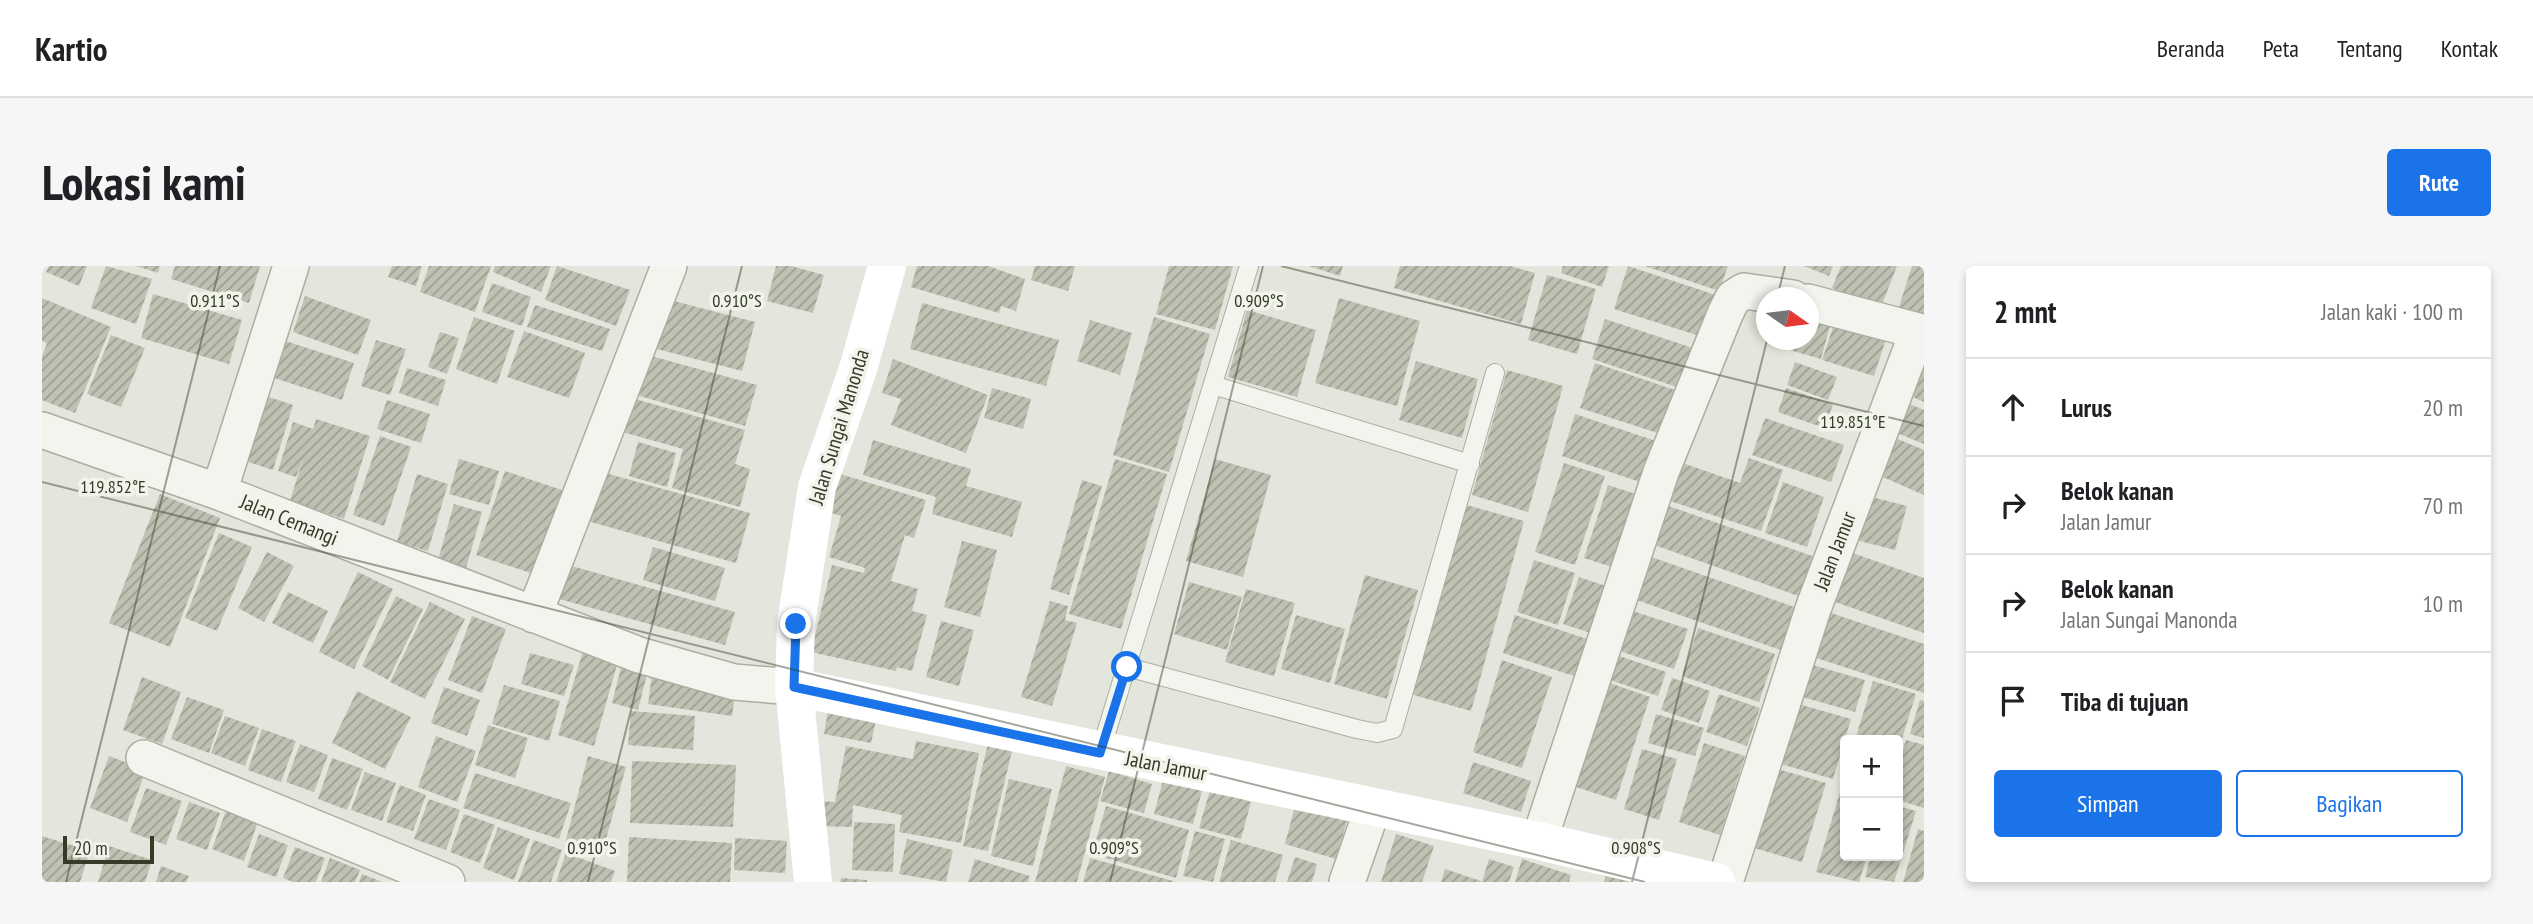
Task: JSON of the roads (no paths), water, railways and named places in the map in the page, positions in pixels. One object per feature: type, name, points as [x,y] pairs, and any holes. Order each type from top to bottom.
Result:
[{"type":"street","points":[[219,492],[291,266]]},
{"type":"street","points":[[534,615],[669,266]]},
{"type":"street","name":"Jalan Sungai Manonda","points":[[813,882],[794,687],[796,624],[817,486],[858,369],[887,266]]},
{"type":"street","points":[[1539,841],[1661,472],[1733,298],[1744,291],[1756,293]]},
{"type":"street","name":"Jalan Jamur","points":[[1725,882],[1812,609],[1921,332],[1819,305]]},
{"type":"street","name":"Jalan Cemangi","points":[[42,430],[219,492],[664,664],[734,682],[794,687]]},
{"type":"street","name":"Jalan Jamur","points":[[794,687],[1100,753],[1539,841],[1716,882]]},
{"type":"street","points":[[144,758],[447,882]]},
{"type":"street","points":[[1347,882],[1373,807]]},
{"type":"lane","points":[[1100,753],[1249,266]]},
{"type":"lane","points":[[1127,667],[1357,729],[1377,733],[1393,729],[1495,373]]},
{"type":"lane","points":[[1213,385],[1470,464]]}]
